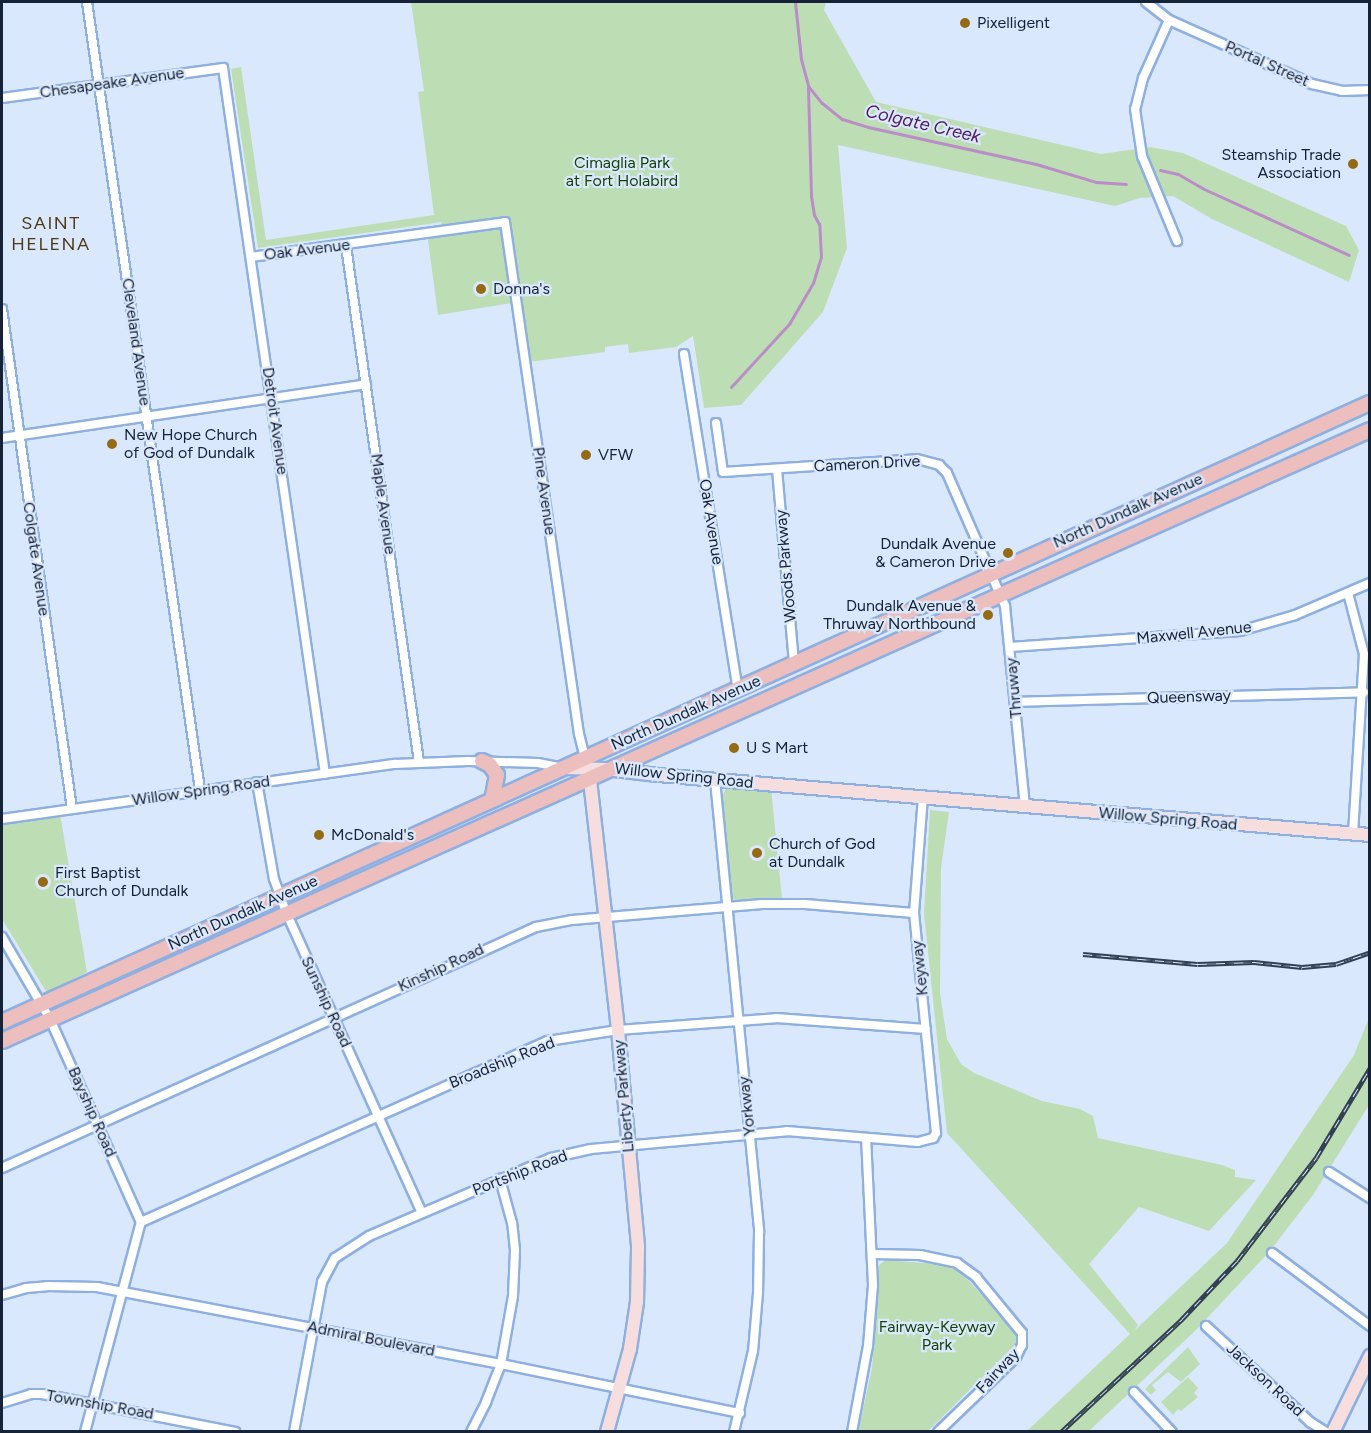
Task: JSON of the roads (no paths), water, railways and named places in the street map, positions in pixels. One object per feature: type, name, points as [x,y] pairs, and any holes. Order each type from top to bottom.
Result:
[{"type":"main road","name":"North Dundalk Avenue","points":[[2,1041],[285,912],[588,768],[738,690],[1370,403]]},
{"type":"main road","name":"North Dundalk Avenue","points":[[2,1022],[565,768],[606,769],[1370,430]]},
{"type":"main road","points":[[482,761],[490,765],[497,775],[492,800]]},
{"type":"street","name":"Cleveland Avenue","points":[[87,2],[200,790]]},
{"type":"street","name":"Portal Street","points":[[1146,2],[1169,20],[1320,87],[1342,91],[1370,90]]},
{"type":"street","points":[[1169,20],[1143,78],[1135,109],[1142,156],[1177,241]]},
{"type":"street","name":"Chesapeake Avenue","points":[[2,98],[223,68]]},
{"type":"street","name":"Detroit Avenue","points":[[223,68],[325,774]]},
{"type":"street","name":"Oak Avenue","points":[[251,257],[346,246],[505,222]]},
{"type":"street","name":"Pine Avenue","points":[[505,222],[579,734],[588,768]]},
{"type":"street","name":"Maple Avenue","points":[[346,246],[420,762]]},
{"type":"street","name":"Colgate Avenue","points":[[2,309],[72,809]]},
{"type":"street","name":"Oak Avenue","points":[[684,354],[738,690]]},
{"type":"street","points":[[2,438],[366,384]]},
{"type":"street","name":"Cameron Drive","points":[[716,423],[723,472],[917,459],[939,465],[952,479],[992,573]]},
{"type":"street","name":"Woods Parkway","points":[[777,469],[794,664]]},
{"type":"street","name":"Thruway","points":[[992,573],[1005,606],[1025,807]]},
{"type":"street","name":"Maxwell Avenue","points":[[1010,647],[1232,632],[1269,623],[1370,583]]},
{"type":"street","points":[[1348,593],[1363,646],[1364,692],[1353,834]]},
{"type":"street","name":"Queensway","points":[[1015,702],[1364,692]]},
{"type":"street","name":"Willow Spring Road","points":[[2,819],[257,782],[420,762],[482,761],[565,768]]},
{"type":"street","name":"Liberty Parkway","points":[[588,768],[618,1030],[638,1275],[630,1349],[607,1431]]},
{"type":"street","name":"Willow Spring Road","points":[[606,769],[1370,835]]},
{"type":"street","name":"Yorkway","points":[[715,780],[750,1133],[760,1264],[753,1351],[734,1431]]},
{"type":"street","name":"Sunship Road","points":[[257,782],[266,840],[285,912],[422,1213]]},
{"type":"street","name":"Keyway","points":[[923,797],[914,913],[936,1132],[933,1138]]},
{"type":"street","name":"Kinship Road","points":[[2,1168],[526,930],[550,923],[727,908],[805,904],[914,913]]},
{"type":"street","name":"Bayship Road","points":[[2,937],[50,1018],[141,1222]]},
{"type":"street","name":"Broadship Road","points":[[141,1222],[548,1041],[618,1030],[786,1018],[926,1029]]},
{"type":"street","name":"Portship Road","points":[[294,1431],[322,1282],[335,1258],[369,1236],[560,1155],[629,1145],[787,1131],[918,1143],[933,1138]]},
{"type":"street","points":[[852,1431],[868,1346],[873,1254],[866,1139]]},
{"type":"street","points":[[1329,1172],[1370,1198]]},
{"type":"street","points":[[471,1431],[486,1402],[501,1364],[515,1274],[512,1223],[500,1179]]},
{"type":"street","points":[[85,1431],[141,1222]]},
{"type":"street","points":[[1272,1253],[1370,1326]]},
{"type":"street","name":"Fairway","points":[[873,1254],[920,1255],[957,1263],[976,1277],[1014,1321],[1022,1334],[1022,1345],[1016,1357],[938,1431]]},
{"type":"street","name":"Admiral Boulevard","points":[[2,1295],[26,1288],[68,1284],[123,1292],[501,1364],[740,1413]]},
{"type":"street","name":"Jackson Road","points":[[1206,1326],[1310,1422],[1326,1431]]},
{"type":"street","points":[[1334,1431],[1370,1356]]},
{"type":"street","points":[[1134,1392],[1172,1431]]},
{"type":"street","name":"Township Road","points":[[2,1404],[31,1394],[42,1394],[194,1428],[235,1431]]},
{"type":"waterway","name":"Colgate Creek","points":[[795,2],[801,59],[808,86],[822,103],[842,119],[868,127],[1036,164],[1096,182],[1126,184]]},
{"type":"waterway","points":[[731,387],[789,324],[813,283],[821,257],[819,224],[814,215],[811,195],[808,86]]},
{"type":"waterway","name":"Colgate Creek","points":[[1160,170],[1178,174],[1204,189],[1349,255]]},
{"type":"railway","points":[[1083,954],[1198,964],[1254,962],[1302,967],[1336,964],[1370,952]]},
{"type":"railway","points":[[1061,1432],[1182,1319],[1237,1261],[1316,1158],[1370,1068]]},
{"type":"place","name":"Pixelligent","points":[[965,23]]},
{"type":"place","name":"Steamship Trade Association","points":[[1353,164]]},
{"type":"place","name":"Donna's","points":[[481,289]]},
{"type":"place","name":"New Hope Church of God of Dundalk","points":[[112,444]]},
{"type":"place","name":"VFW","points":[[586,455]]},
{"type":"place","name":"Dundalk Avenue & Cameron Drive","points":[[1008,553]]},
{"type":"place","name":"Dundalk Avenue & Thruway Northbound","points":[[988,615]]},
{"type":"place","name":"U S Mart","points":[[734,748]]},
{"type":"place","name":"McDonald's","points":[[319,835]]},
{"type":"place","name":"Church of God at Dundalk","points":[[757,853]]},
{"type":"place","name":"First Baptist Church of Dundalk","points":[[43,882]]},
{"type":"district","name":"SAINT HELENA","points":[[51,234]]},
{"type":"park label","name":"Cimaglia Park at Fort Holabird","points":[[622,172]]},
{"type":"park label","name":"Fairway-Keyway Park","points":[[937,1336]]}]
